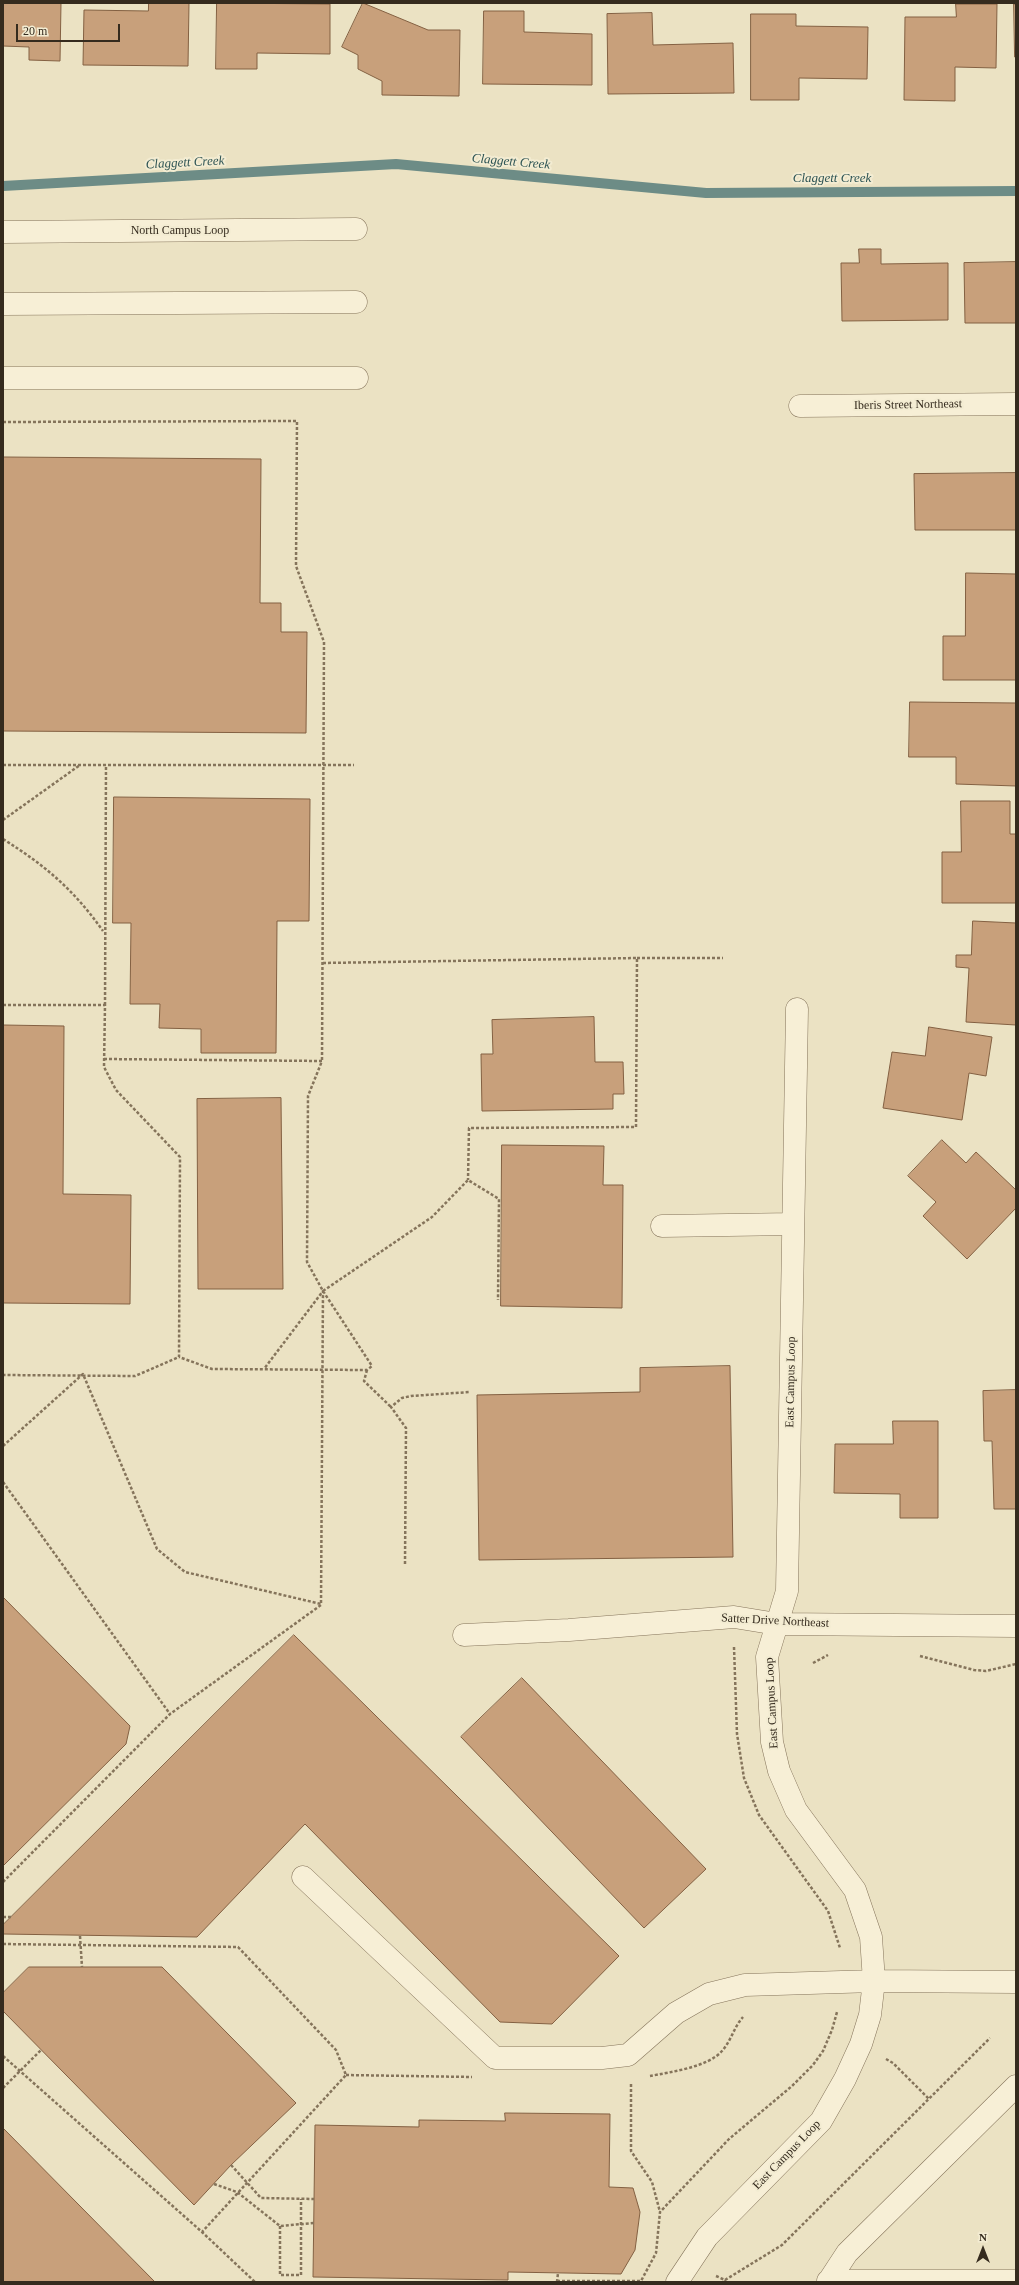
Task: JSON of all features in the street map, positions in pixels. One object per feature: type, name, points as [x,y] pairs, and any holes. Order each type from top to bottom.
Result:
[{"type":"street","name":"North Campus Loop","points":[[3,232],[356,229]]},
{"type":"street","points":[[3,304],[356,302]]},
{"type":"street","points":[[3,378],[357,378]]},
{"type":"street","name":"Iberis Street Northeast","points":[[800,406],[1016,404]]},
{"type":"street","name":"East Campus Loop","points":[[677,2282],[707,2237],[821,2121],[845,2079],[861,2044],[870,2015],[874,1981],[871,1937],[855,1890],[796,1810],[779,1771],[772,1742],[767,1657],[787,1591],[797,1009]]},
{"type":"street","points":[[662,1226],[793,1224]]},
{"type":"street","name":"Satter Drive Northeast","points":[[464,1635],[569,1630],[734,1617],[777,1624],[1016,1626]]},
{"type":"street","points":[[304,1877],[496,2058],[602,2058],[628,2055],[676,2013],[709,1994],[745,1985],[874,1981],[1016,1982]]},
{"type":"street","points":[[828,2281],[848,2253],[1016,2086]]},
{"type":"street","points":[[828,2281],[1016,2280]]},
{"type":"path","points":[[3,422],[297,421],[296,566],[324,642],[322,1061],[308,1096],[307,1262],[323,1291],[372,1366],[367,1370],[364,1381],[392,1407],[406,1428],[405,1564]]},
{"type":"path","points":[[3,765],[354,765]]},
{"type":"path","points":[[3,820],[80,765]]},
{"type":"path","points":[[106,765],[104,1067],[116,1090],[180,1157],[179,1357]]},
{"type":"path","points":[[3,839],[28,854],[56,877],[82,902],[104,932]]},
{"type":"path","points":[[264,1369],[323,1291],[432,1217],[468,1180],[469,1128],[636,1127],[637,958]]},
{"type":"path","points":[[323,963],[724,958]]},
{"type":"path","points":[[3,1005],[105,1005]]},
{"type":"path","points":[[104,1059],[322,1061]]},
{"type":"path","points":[[468,1180],[499,1199],[498,1300]]},
{"type":"path","points":[[321,1605],[323,1291]]},
{"type":"path","points":[[3,1375],[83,1374],[135,1376],[179,1357],[212,1369],[367,1370]]},
{"type":"path","points":[[3,1446],[83,1374]]},
{"type":"path","points":[[83,1374],[157,1549],[185,1572],[321,1605]]},
{"type":"path","points":[[392,1407],[402,1398],[411,1396],[470,1392]]},
{"type":"path","points":[[3,1482],[170,1714]]},
{"type":"path","points":[[3,1882],[170,1714],[321,1605]]},
{"type":"path","points":[[813,1663],[830,1654]]},
{"type":"path","points":[[913,1655],[974,1670],[986,1671],[1016,1664]]},
{"type":"path","points":[[3,1917],[12,1917]]},
{"type":"path","points":[[80,1936],[82,1967]]},
{"type":"path","points":[[3,1944],[238,1947],[336,2050],[346,2075]]},
{"type":"path","points":[[660,2212],[729,2139],[792,2086],[813,2065],[822,2051],[832,2030],[838,2007]]},
{"type":"path","points":[[645,2077],[674,2072],[710,2061],[722,2051],[735,2026],[745,2014]]},
{"type":"path","points":[[725,2280],[782,2245],[990,2038]]},
{"type":"path","points":[[3,2088],[41,2050]]},
{"type":"path","points":[[3,2056],[202,2232],[255,2282]]},
{"type":"path","points":[[202,2232],[237,2192],[346,2075],[473,2077]]},
{"type":"path","points":[[558,2273],[557,2281],[641,2280],[656,2253],[660,2212],[652,2182],[631,2151],[630,2079]]},
{"type":"path","points":[[231,2165],[261,2198],[314,2199]]},
{"type":"path","points":[[214,2184],[237,2192],[280,2226],[314,2223]]},
{"type":"path","points":[[280,2226],[280,2275],[301,2275],[301,2199]]},
{"type":"building","points":[[3,3],[61,3],[60,61],[29,60],[29,47],[3,46]]},
{"type":"building","points":[[149,3],[189,3],[188,66],[83,65],[84,10],[148,11]]},
{"type":"building","points":[[217,3],[330,4],[330,54],[257,53],[257,69],[216,69]]},
{"type":"building","points":[[363,3],[428,30],[460,30],[459,96],[382,95],[382,81],[358,69],[358,55],[342,47]]},
{"type":"building","points":[[956,4],[997,4],[996,68],[955,67],[955,101],[904,100],[905,17],[956,17]]},
{"type":"building","points":[[1014,4],[1016,4],[1016,57],[1015,57]]},
{"type":"building","points":[[484,11],[524,11],[524,32],[592,34],[592,85],[483,84]]},
{"type":"building","points":[[652,13],[653,45],[733,43],[734,93],[608,94],[607,14]]},
{"type":"building","points":[[751,14],[796,14],[796,26],[868,27],[867,79],[799,78],[799,100],[751,100]]},
{"type":"building","points":[[859,249],[881,249],[881,264],[948,263],[948,320],[842,321],[841,263],[859,263]]},
{"type":"building","points":[[1016,262],[1016,323],[965,323],[964,263]]},
{"type":"building","points":[[3,457],[261,459],[260,603],[281,603],[281,632],[307,632],[306,733],[3,731]]},
{"type":"building","points":[[1016,473],[1016,530],[915,530],[914,474]]},
{"type":"building","points":[[966,573],[1016,574],[1016,680],[943,680],[943,636],[965,636]]},
{"type":"building","points":[[910,702],[1016,703],[1016,786],[956,784],[956,757],[909,757]]},
{"type":"building","points":[[114,797],[310,799],[309,921],[277,921],[276,1053],[201,1053],[201,1029],[159,1028],[160,1004],[130,1004],[131,923],[113,923]]},
{"type":"building","points":[[961,801],[1010,801],[1010,834],[1016,834],[1016,903],[942,903],[942,852],[961,852]]},
{"type":"building","points":[[973,921],[1016,923],[1016,1025],[966,1022],[969,968],[956,967],[956,955],[971,955]]},
{"type":"building","points":[[594,1017],[595,1062],[623,1062],[624,1094],[613,1094],[613,1109],[482,1111],[481,1054],[493,1054],[492,1020]]},
{"type":"building","points":[[3,1025],[64,1026],[63,1194],[131,1195],[130,1304],[3,1303]]},
{"type":"building","points":[[929,1027],[992,1037],[986,1076],[969,1073],[962,1120],[883,1108],[892,1052],[925,1056]]},
{"type":"building","points":[[281,1098],[283,1289],[198,1289],[197,1099]]},
{"type":"building","points":[[942,1140],[966,1163],[976,1152],[1016,1190],[1016,1208],[967,1259],[923,1216],[936,1202],[908,1176]]},
{"type":"building","points":[[502,1145],[604,1146],[603,1185],[623,1185],[622,1308],[501,1306]]},
{"type":"building","points":[[730,1366],[733,1557],[479,1560],[477,1395],[640,1392],[640,1368]]},
{"type":"building","points":[[1016,1390],[1016,1509],[994,1509],[992,1441],[984,1441],[983,1391]]},
{"type":"building","points":[[893,1421],[938,1421],[938,1518],[900,1518],[900,1494],[834,1493],[835,1444],[893,1444]]},
{"type":"building","points":[[3,1597],[130,1726],[126,1744],[3,1866]]},
{"type":"building","points":[[294,1635],[619,1956],[552,2024],[500,2022],[305,1824],[197,1937],[3,1934],[3,1925]]},
{"type":"building","points":[[522,1678],[706,1869],[644,1928],[461,1737]]},
{"type":"building","points":[[29,1967],[162,1967],[296,2103],[231,2165],[194,2205],[3,2011],[3,1993]]},
{"type":"building","points":[[505,2113],[610,2114],[609,2187],[633,2188],[640,2212],[635,2250],[621,2274],[508,2272],[508,2280],[313,2277],[315,2125],[419,2127],[419,2120],[505,2121]]},
{"type":"building","points":[[3,2128],[155,2282],[3,2282]]},
{"type":"waterway","name":"Claggett Creek","points":[[3,186],[396,164],[706,193],[1016,191]]}]
